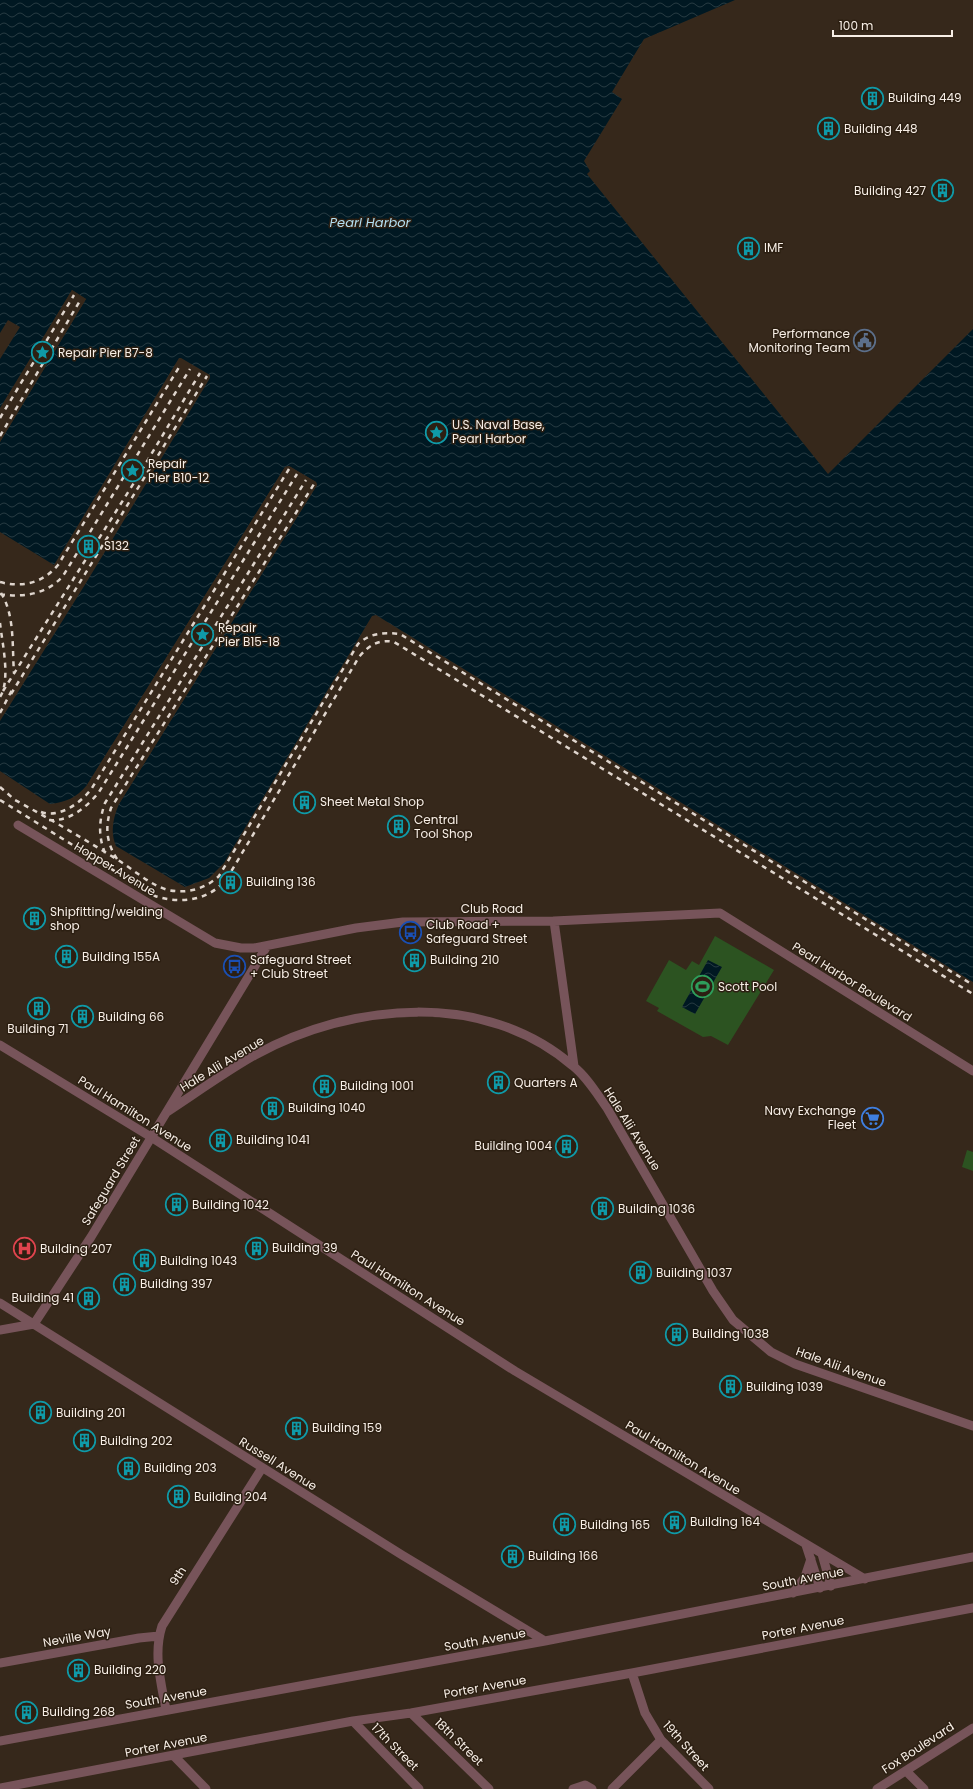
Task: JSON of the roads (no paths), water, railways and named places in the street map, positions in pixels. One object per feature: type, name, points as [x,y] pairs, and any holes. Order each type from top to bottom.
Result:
[{"type":"street","name":"Hopper Avenue","points":[[18,825],[215,943],[241,948],[267,946]]},
{"type":"street","name":"Club Road","points":[[267,946],[356,928],[403,922],[554,921],[720,913]]},
{"type":"street","name":"Pearl Harbor Boulevard","points":[[720,913],[973,1070]]},
{"type":"street","points":[[554,921],[574,1066]]},
{"type":"street","name":"Safeguard Street","points":[[34,1324],[91,1237],[267,946]]},
{"type":"street","name":"Hale Alii Avenue","points":[[166,1112],[256,1055],[307,1032],[361,1017],[419,1011],[452,1013],[482,1018],[512,1028],[539,1041],[574,1066],[607,1108],[713,1290],[733,1320],[771,1352],[795,1364],[973,1426]]},
{"type":"street","name":"Paul Hamilton Avenue","points":[[0,1045],[151,1137],[515,1370],[865,1579]]},
{"type":"street","name":"Russell Avenue","points":[[0,1303],[402,1555],[545,1641]]},
{"type":"street","points":[[0,1330],[34,1324]]},
{"type":"street","name":"9th","points":[[166,1710],[157,1658],[159,1636],[167,1616],[262,1468]]},
{"type":"street","points":[[806,1545],[820,1588]]},
{"type":"street","points":[[822,1554],[831,1586]]},
{"type":"street","name":"South Avenue","points":[[0,1741],[545,1641],[973,1557]]},
{"type":"street","points":[[793,1593],[805,1577],[811,1559]]},
{"type":"street","name":"Porter Avenue","points":[[0,1788],[353,1722],[632,1673],[973,1608]]},
{"type":"street","name":"Neville Way","points":[[0,1663],[139,1638],[159,1636]]},
{"type":"street","name":"19th Street","points":[[632,1673],[645,1713],[661,1740],[709,1789]]},
{"type":"street","name":"18th Street","points":[[411,1713],[489,1789]]},
{"type":"street","name":"17th Street","points":[[353,1722],[420,1789]]},
{"type":"street","name":"Fox Boulevard","points":[[877,1789],[973,1728]]},
{"type":"street","points":[[612,1789],[661,1740]]},
{"type":"street","points":[[174,1756],[206,1789]]},
{"type":"street","points":[[906,1771],[924,1789]]},
{"type":"street","points":[[573,1789],[585,1786],[592,1789]]},
{"type":"water","name":"Pearl Harbor","points":[[0,0],[735,0],[644,39],[612,92],[622,99],[584,161],[590,171],[587,174],[828,474],[973,329],[973,982],[376,615],[372,616],[224,863],[209,878],[185,887],[116,846],[113,836],[113,825],[119,804],[317,485],[316,482],[289,466],[285,467],[87,785],[70,799],[50,804],[0,771],[0,721],[86,583],[210,378],[210,375],[179,358],[54,565],[0,532],[0,442],[86,299],[72,290],[0,408],[0,359],[20,327],[8,320],[0,333]]},
{"type":"water","name":"Scott Pool","points":[[708,960],[722,967],[695,1014],[682,1007]]},
{"type":"railway","points":[[0,418],[74,295]]},
{"type":"railway","points":[[0,436],[81,299]]},
{"type":"railway","points":[[0,582],[8,584],[24,584],[39,580],[58,565],[181,364]]},
{"type":"railway","points":[[0,594],[26,595],[42,591],[50,587],[63,576],[190,369]]},
{"type":"railway","points":[[3,691],[137,478],[200,373]]},
{"type":"railway","points":[[11,694],[207,376]]},
{"type":"railway","points":[[41,812],[48,814],[70,808],[82,799],[92,788],[289,469]]},
{"type":"railway","points":[[49,820],[64,819],[70,816],[83,808],[99,792],[297,474]]},
{"type":"railway","points":[[105,853],[100,834],[101,816],[105,803],[306,480]]},
{"type":"railway","points":[[117,859],[111,847],[107,828],[111,808],[314,484]]},
{"type":"railway","points":[[1,593],[9,611],[11,621],[14,673]]},
{"type":"railway","points":[[0,623],[5,661],[5,681],[0,697]]},
{"type":"railway","points":[[0,787],[15,800],[92,844],[161,888],[175,891],[189,891],[202,887],[219,876],[358,644],[372,635],[388,633],[400,634],[973,985]]},
{"type":"railway","points":[[0,800],[155,896],[165,899],[186,900],[206,895],[214,890],[229,875],[359,657],[371,646],[379,642],[389,641],[394,642],[973,994]]},
{"type":"railway","points":[[0,713],[13,688]]},
{"type":"place","name":"Building 449","points":[[873,98]]},
{"type":"place","name":"Building 448","points":[[828,129]]},
{"type":"place","name":"Building 427","points":[[942,191]]},
{"type":"place","name":"IMF","points":[[749,248]]},
{"type":"place","name":"Performance Monitoring Team","points":[[865,341]]},
{"type":"place","name":"Repair Pier B7-8","points":[[43,353]]},
{"type":"place","name":"U.S. Naval Base, Pearl Harbor","points":[[437,432]]},
{"type":"place","name":"Repair Pier B10-12","points":[[132,471]]},
{"type":"place","name":"S132","points":[[88,546]]},
{"type":"place","name":"Repair Pier B15-18","points":[[202,635]]},
{"type":"place","name":"Sheet Metal Shop","points":[[305,802]]},
{"type":"place","name":"Central Tool Shop","points":[[399,827]]},
{"type":"place","name":"Building 136","points":[[231,882]]},
{"type":"place","name":"Shipfitting/welding shop","points":[[35,919]]},
{"type":"place","name":"Club Road + Safeguard Street","points":[[411,932]]},
{"type":"place","name":"Building 155A","points":[[66,957]]},
{"type":"place","name":"Building 210","points":[[415,960]]},
{"type":"place","name":"Safeguard Street + Club Street","points":[[234,967]]},
{"type":"place","name":"Scott Pool","points":[[702,987]]},
{"type":"place","name":"Building 71","points":[[38,1008]]},
{"type":"place","name":"Building 66","points":[[83,1017]]},
{"type":"place","name":"Quarters A","points":[[498,1083]]},
{"type":"place","name":"Building 1001","points":[[324,1086]]},
{"type":"place","name":"Building 1040","points":[[272,1108]]},
{"type":"place","name":"Navy Exchange Fleet","points":[[872,1118]]},
{"type":"place","name":"Building 1041","points":[[220,1140]]},
{"type":"place","name":"Building 1004","points":[[567,1146]]},
{"type":"place","name":"Building 1042","points":[[177,1205]]},
{"type":"place","name":"Building 1036","points":[[603,1209]]},
{"type":"place","name":"Building 39","points":[[256,1248]]},
{"type":"place","name":"Building 207","points":[[24,1249]]},
{"type":"place","name":"Building 1043","points":[[144,1261]]},
{"type":"place","name":"Building 1037","points":[[640,1273]]},
{"type":"place","name":"Building 397","points":[[124,1284]]},
{"type":"place","name":"Building 41","points":[[89,1298]]},
{"type":"place","name":"Building 1038","points":[[677,1334]]},
{"type":"place","name":"Building 1039","points":[[731,1387]]},
{"type":"place","name":"Building 201","points":[[41,1413]]},
{"type":"place","name":"Building 159","points":[[297,1428]]},
{"type":"place","name":"Building 202","points":[[84,1441]]},
{"type":"place","name":"Building 203","points":[[128,1468]]},
{"type":"place","name":"Building 204","points":[[179,1497]]},
{"type":"place","name":"Building 164","points":[[675,1522]]},
{"type":"place","name":"Building 165","points":[[565,1525]]},
{"type":"place","name":"Building 166","points":[[512,1556]]},
{"type":"place","name":"Building 220","points":[[79,1670]]},
{"type":"place","name":"Building 268","points":[[27,1712]]}]
